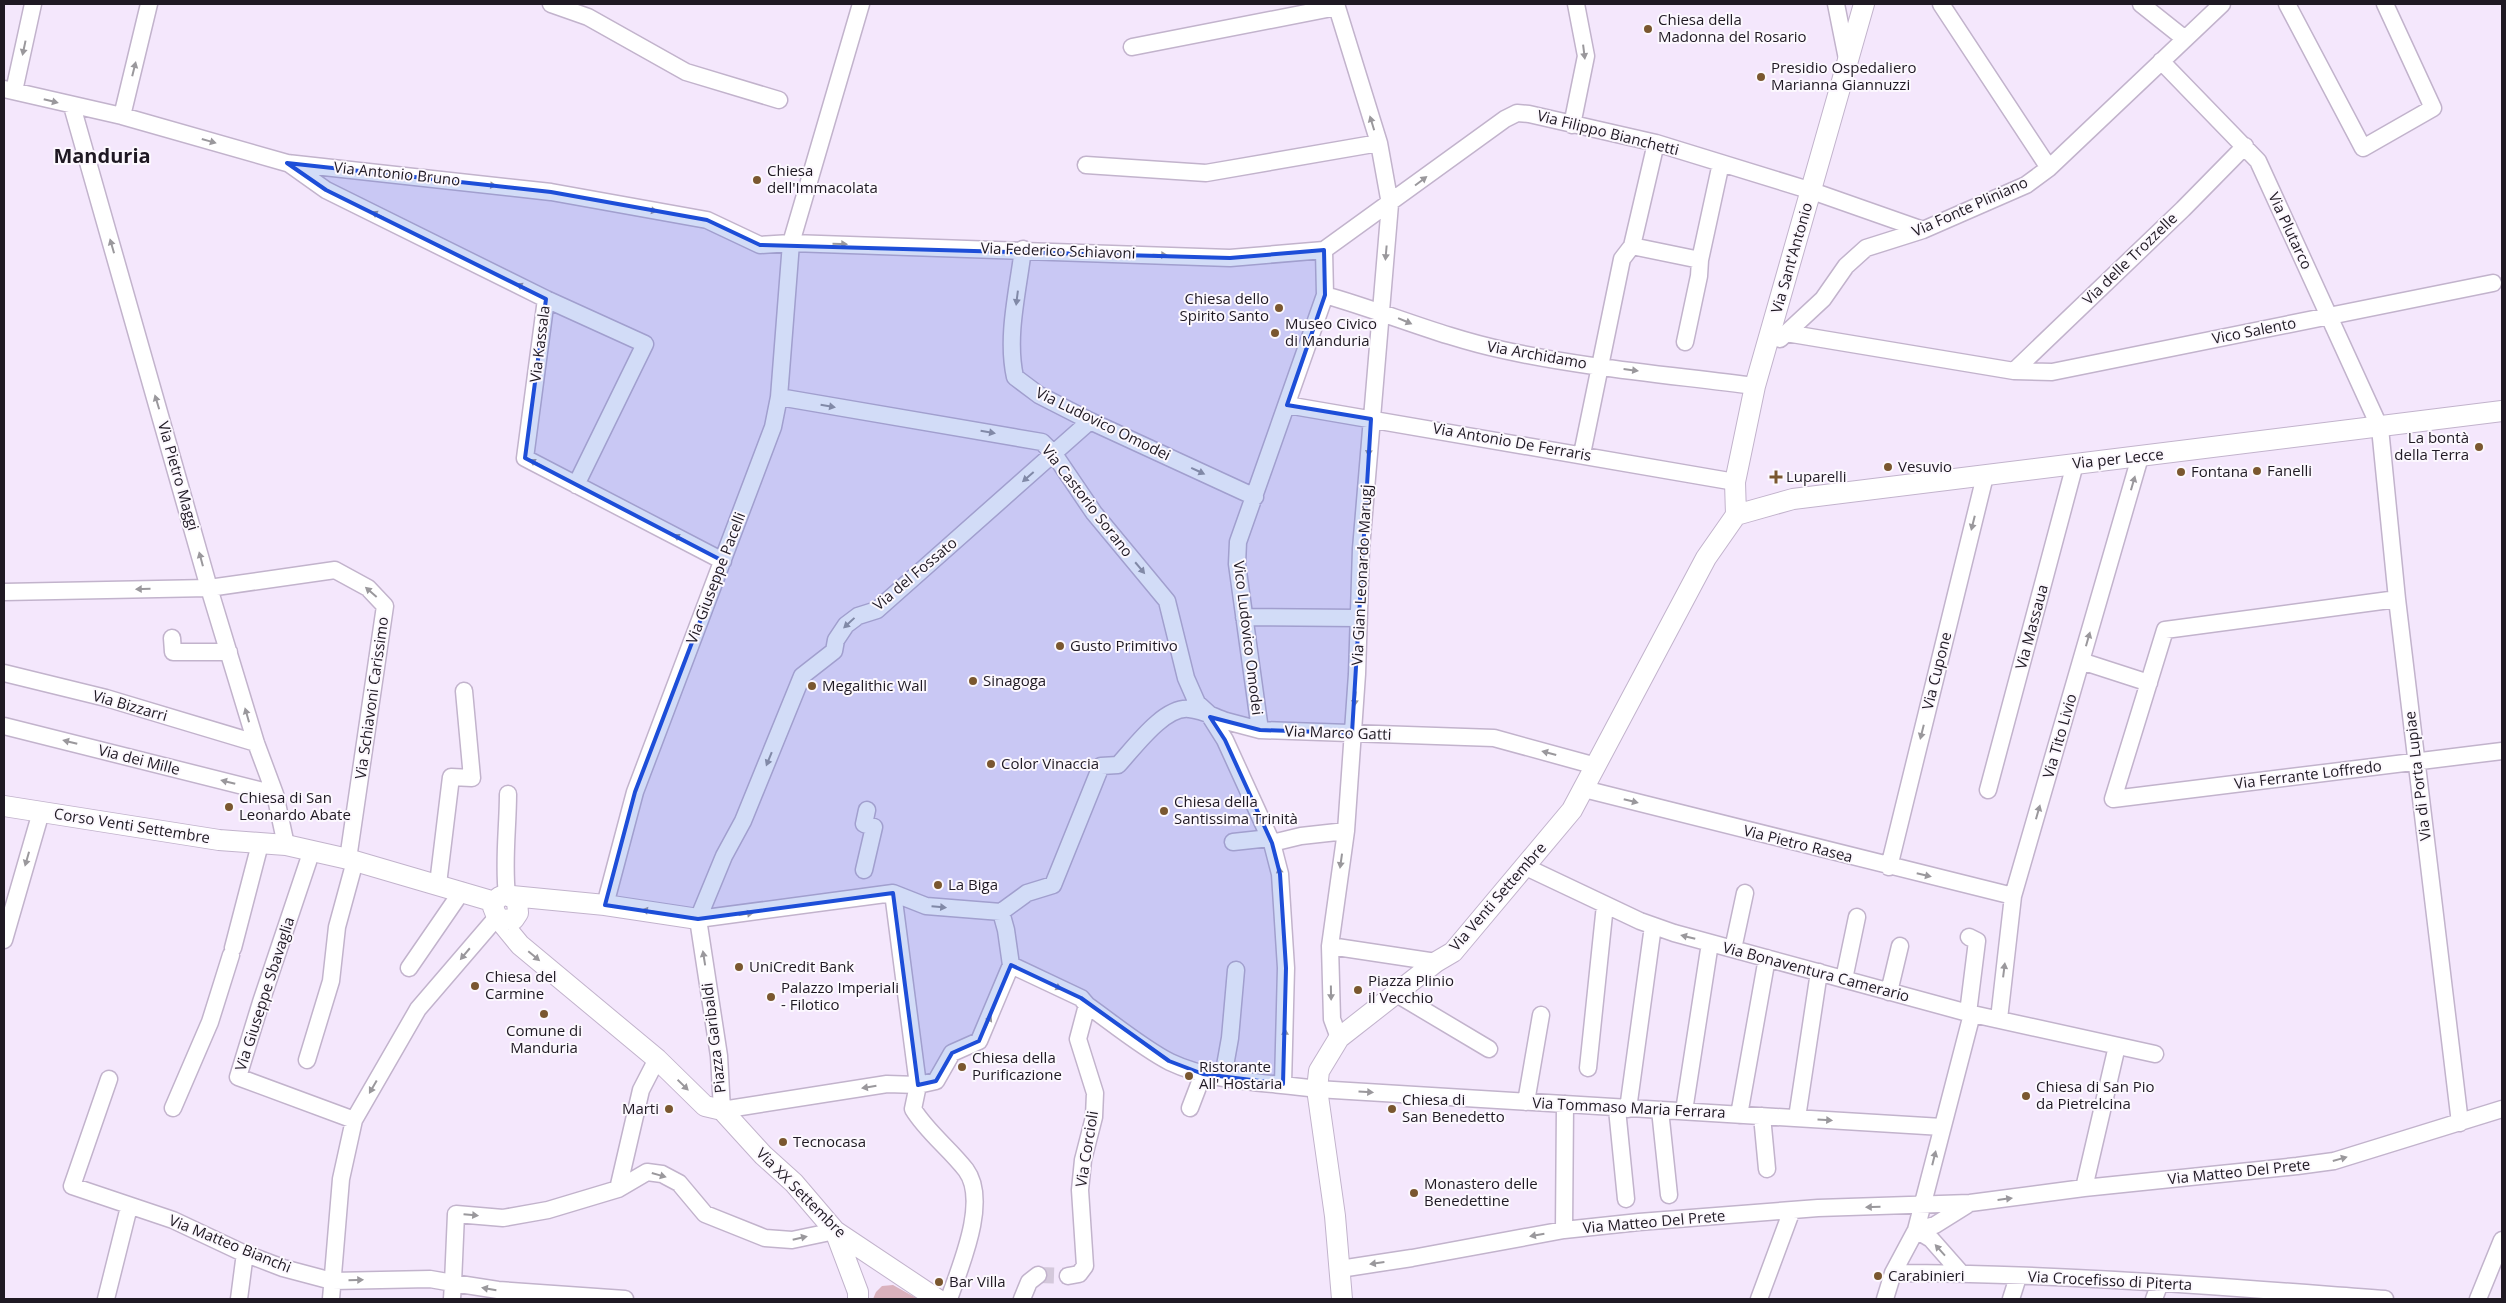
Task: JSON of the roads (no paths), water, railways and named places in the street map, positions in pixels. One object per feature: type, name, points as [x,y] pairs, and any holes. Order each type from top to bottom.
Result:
[{"type":"street","points":[[9,90],[33,4]]},
{"type":"street","points":[[122,116],[149,4]]},
{"type":"street","points":[[551,4],[588,17],[686,72],[779,100]]},
{"type":"street","name":"Via Giuseppe Pacelli","points":[[605,905],[635,792],[773,427],[780,398],[791,243],[861,4]]},
{"type":"street","points":[[1572,125],[1586,56],[1576,4]]},
{"type":"street","points":[[1836,4],[1847,59]]},
{"type":"street","name":"Via Sant'Antonio","points":[[1736,515],[1735,482],[1755,386],[1864,4]]},
{"type":"street","points":[[1941,4],[2049,168]]},
{"type":"street","points":[[2141,4],[2185,39]]},
{"type":"street","name":"Via Fonte Pliniano","points":[[1762,362],[1786,333],[1823,299],[1846,266],[1866,248],[1923,230],[2026,185],[2049,168],[2222,4]]},
{"type":"street","points":[[2287,4],[2363,148],[2433,108],[2385,4]]},
{"type":"street","points":[[1132,47],[1336,5]]},
{"type":"street","name":"Via Gian Leonardo Marugj","points":[[1330,946],[1346,831],[1359,618],[1361,549],[1390,204],[1379,143],[1336,5]]},
{"type":"street","name":"Via Plutarco","points":[[2161,61],[2258,161],[2380,428]]},
{"type":"street","name":"Via Antonio Bruno","points":[[9,90],[122,116],[287,163],[551,192],[707,220],[760,245],[791,243]]},
{"type":"street","name":"Via Pietro Maggi","points":[[72,106],[209,588],[256,743],[275,794],[286,845]]},
{"type":"street","name":"Via Filippo Bianchetti","points":[[1324,250],[1505,119],[1517,113],[1529,114],[1656,143],[1812,191],[1923,230]]},
{"type":"street","points":[[1086,165],[1206,173],[1379,143]]},
{"type":"street","points":[[1582,454],[1622,259],[1632,246],[1656,143]]},
{"type":"street","name":"Via delle Trozzelle","points":[[2014,371],[2183,209],[2245,146]]},
{"type":"street","name":"Via Kassala","points":[[287,163],[326,190],[546,299],[525,458],[723,561]]},
{"type":"street","points":[[1684,342],[1721,163]]},
{"type":"street","name":"Via Federico Schiavoni","points":[[791,243],[1230,258],[1324,250]]},
{"type":"street","points":[[1632,246],[1700,260]]},
{"type":"street","name":"Via Ludovico Omodei","points":[[1023,250],[1013,327],[1012,361],[1015,377],[1039,395],[1090,421],[1255,497]]},
{"type":"street","points":[[1324,250],[1325,295]]},
{"type":"street","name":"Vico Salento","points":[[1786,333],[2014,371],[2052,372],[2493,283]]},
{"type":"street","name":"Via Archidamo","points":[[1325,295],[1381,311],[1430,332],[1503,351],[1755,386]]},
{"type":"street","name":"Vico Ludovico Omodei","points":[[1260,730],[1237,564],[1238,542],[1325,295]]},
{"type":"street","points":[[546,299],[645,344],[576,485]]},
{"type":"street","name":"Via Castorio Sorano","points":[[780,398],[1042,442],[1054,454],[1094,513],[1167,601],[1186,678],[1197,703],[1208,713],[1226,740],[1271,840],[1280,874],[1286,968],[1283,1084]]},
{"type":"street","name":"Via Antonio De Ferraris","points":[[1287,405],[1582,454],[1735,482]]},
{"type":"street","name":"Via per Lecce","points":[[1736,515],[1793,499],[2380,428],[2502,411]]},
{"type":"street","name":"Via del Fossato","points":[[698,919],[724,856],[743,821],[802,676],[834,651],[836,640],[846,625],[858,616],[877,610],[1090,421]]},
{"type":"street","name":"Via di Porta Lupiae","points":[[2380,428],[2397,599],[2460,1123]]},
{"type":"street","name":"Via Tito Livio","points":[[1998,1019],[2013,896],[2140,457]]},
{"type":"street","name":"Via Massaua","points":[[1988,790],[2075,464]]},
{"type":"street","name":"Via Cupone","points":[[1889,867],[1985,476]]},
{"type":"street","name":"Via Venti Settembre","points":[[1342,1299],[1335,1216],[1317,1089],[1319,1072],[1339,1038],[1436,962],[1453,952],[1572,810],[1706,558],[1736,515]]},
{"type":"street","name":"Via Schiavoni Carissimo","points":[[209,588],[336,570],[368,588],[385,606],[352,860]]},
{"type":"street","points":[[4,592],[209,588]]},
{"type":"street","points":[[2081,661],[2149,683],[2165,630],[2397,599]]},
{"type":"street","points":[[1244,617],[1359,618]]},
{"type":"street","points":[[172,638],[173,652],[229,652]]},
{"type":"street","name":"Via Bizzarri","points":[[4,673],[106,698],[256,743]]},
{"type":"street","name":"Via Ferrante Loffredo","points":[[2149,683],[2113,799],[2502,751]]},
{"type":"street","points":[[438,884],[451,777],[472,778],[464,691]]},
{"type":"street","name":"Via Marco Gatti","points":[[1001,912],[1027,893],[1053,885],[1101,766],[1118,765],[1158,722],[1179,709],[1208,713],[1226,721],[1260,730],[1494,738],[1596,766]]},
{"type":"street","name":"Via dei Mille","points":[[4,726],[275,794]]},
{"type":"street","name":"Via Pietro Rasea","points":[[1584,790],[1889,867],[2013,896]]},
{"type":"street","points":[[502,906],[508,850],[508,794]]},
{"type":"street","name":"Corso Venti Settembre","points":[[4,806],[260,844],[286,845],[352,860]]},
{"type":"street","points":[[864,870],[874,828],[864,824],[867,810]]},
{"type":"street","points":[[4,940],[41,812]]},
{"type":"street","points":[[1233,842],[1271,840],[1346,831]]},
{"type":"street","points":[[173,1108],[210,1022],[232,951],[260,844]]},
{"type":"street","name":"Via Giuseppe Sbavaglia","points":[[312,850],[261,1002],[238,1078],[354,1120]]},
{"type":"street","points":[[307,1060],[331,981],[337,927],[352,860],[462,891],[502,906]]},
{"type":"street","name":"Via Bonaventura Camerario","points":[[1526,867],[1653,926],[1970,1014],[2155,1054]]},
{"type":"street","points":[[409,968],[462,891]]},
{"type":"street","points":[[893,893],[918,1085],[914,1108],[922,1123],[967,1171],[974,1188],[973,1221],[965,1255],[949,1299]]},
{"type":"street","points":[[331,1299],[341,1179],[354,1120],[418,1009],[502,906],[534,896],[698,919],[893,893],[926,906],[1001,912],[1006,930],[1011,965],[979,1041],[952,1053],[936,1081],[918,1085],[887,1084],[722,1110]]},
{"type":"street","points":[[1732,949],[1745,893]]},
{"type":"street","points":[[1588,1068],[1605,905]]},
{"type":"street","name":"Piazza Garibaldi","points":[[502,906],[520,945],[657,1059],[705,1106],[722,1110],[719,1056],[698,919]]},
{"type":"street","points":[[1844,979],[1857,918]]},
{"type":"street","points":[[1626,1199],[1623,1109],[1653,926]]},
{"type":"street","points":[[1885,1299],[1893,1273],[1916,1230],[1970,1014],[1977,941],[1970,937]]},
{"type":"street","points":[[1684,1111],[1710,942]]},
{"type":"street","points":[[1339,1038],[1332,1019],[1330,946],[1436,962]]},
{"type":"street","points":[[1889,992],[1900,946]]},
{"type":"street","points":[[1739,1115],[1767,958]]},
{"type":"street","name":"Via Tommaso Maria Ferrara","points":[[1011,965],[1081,998],[1087,1005],[1169,1061],[1203,1074],[1317,1089],[1942,1127]]},
{"type":"street","points":[[1223,1077],[1230,1038],[1236,970]]},
{"type":"street","points":[[1798,1111],[1819,972]]},
{"type":"street","points":[[1395,993],[1489,1049]]},
{"type":"street","name":"Via Corcioli","points":[[1068,1276],[1079,1274],[1085,1266],[1080,1190],[1082,1160],[1094,1117],[1095,1093],[1078,1039],[1087,1005]]},
{"type":"street","points":[[1526,1102],[1541,1015]]},
{"type":"street","points":[[2084,1188],[2117,1046]]},
{"type":"street","points":[[618,1189],[641,1090],[657,1059]]},
{"type":"street","points":[[1190,1108],[1203,1074]]},
{"type":"street","name":"Via Matteo Bianchi","points":[[109,1079],[72,1186],[128,1207],[173,1220],[283,1268],[332,1281],[430,1279],[498,1290],[625,1299]]},
{"type":"street","points":[[1564,1230],[1565,1104]]},
{"type":"street","name":"Via Matteo Del Prete","points":[[1340,1269],[1412,1258],[1564,1230],[1792,1210],[1970,1203],[2084,1188],[2249,1172],[2334,1160],[2502,1109]]},
{"type":"street","name":"Via XX Settembre","points":[[722,1110],[763,1156],[794,1183],[835,1231],[937,1299]]},
{"type":"street","points":[[1660,1110],[1669,1195]]},
{"type":"street","points":[[1762,1116],[1767,1169]]},
{"type":"street","points":[[452,1299],[456,1214],[503,1218],[548,1210],[618,1189],[647,1172],[662,1174],[679,1183],[705,1214],[765,1238],[792,1240],[835,1231],[858,1296]]},
{"type":"street","name":"Via Matteo Del Prete","points":[[1916,1230],[1935,1225],[1970,1203]]},
{"type":"street","points":[[106,1299],[128,1207]]},
{"type":"street","points":[[1759,1299],[1792,1210]]},
{"type":"street","points":[[1916,1230],[1931,1239],[1961,1273]]},
{"type":"street","points":[[2478,1299],[2502,1240]]},
{"type":"street","points":[[239,1299],[245,1253]]},
{"type":"street","points":[[858,1296],[867,1271],[891,1269]]},
{"type":"street","name":"Via Crocefisso di Piterta","points":[[1893,1273],[1961,1273],[2160,1283],[2295,1296],[2385,1299]]},
{"type":"street","points":[[1022,1299],[1028,1282],[1038,1275]]},
{"type":"street","points":[[2011,1299],[2018,1277]]},
{"type":"street","points":[[2154,1299],[2160,1283]]},
{"type":"tunnel","points":[[1038,1275],[1068,1276]]},
{"type":"place","name":"Chiesa della Madonna del Rosario","points":[[1648,29]]},
{"type":"place","name":"Presidio Ospedaliero Marianna Giannuzzi","points":[[1761,77]]},
{"type":"place","name":"Chiesa dell'Immacolata","points":[[757,180]]},
{"type":"place","name":"Chiesa dello Spirito Santo","points":[[1279,308]]},
{"type":"place","name":"Museo Civico di Manduria","points":[[1275,333]]},
{"type":"place","name":"La bontà della Terra","points":[[2479,447]]},
{"type":"place","name":"Vesuvio","points":[[1888,467]]},
{"type":"place","name":"Fanelli","points":[[2257,471]]},
{"type":"place","name":"Fontana","points":[[2181,472]]},
{"type":"place","name":"Luparelli","points":[[1776,477]]},
{"type":"place","name":"Gusto Primitivo","points":[[1060,646]]},
{"type":"place","name":"Sinagoga","points":[[973,681]]},
{"type":"place","name":"Megalithic Wall","points":[[812,686]]},
{"type":"place","name":"Color Vinaccia","points":[[991,764]]},
{"type":"place","name":"Chiesa di San Leonardo Abate","points":[[229,807]]},
{"type":"place","name":"Chiesa della Santissima Trinità","points":[[1164,811]]},
{"type":"place","name":"La Biga","points":[[938,885]]},
{"type":"place","name":"UniCredit Bank","points":[[739,967]]},
{"type":"place","name":"Chiesa del Carmine","points":[[475,986]]},
{"type":"place","name":"Piazza Plinio il Vecchio","points":[[1358,990]]},
{"type":"place","name":"Palazzo Imperiali - Filotico","points":[[771,997]]},
{"type":"place","name":"Comune di Manduria","points":[[544,1014]]},
{"type":"place","name":"Chiesa della Purificazione","points":[[962,1067]]},
{"type":"place","name":"Ristorante All' Hostaria","points":[[1189,1076]]},
{"type":"place","name":"Chiesa di San Pio da Pietrelcina","points":[[2026,1096]]},
{"type":"place","name":"Marti","points":[[669,1109]]},
{"type":"place","name":"Chiesa di San Benedetto","points":[[1392,1109]]},
{"type":"place","name":"Tecnocasa","points":[[783,1142]]},
{"type":"place","name":"Monastero delle Benedettine","points":[[1414,1193]]},
{"type":"place","name":"Carabinieri","points":[[1878,1276]]},
{"type":"place","name":"Bar Villa","points":[[939,1282]]},
{"type":"district","name":"Manduria","points":[[102,156]]}]
